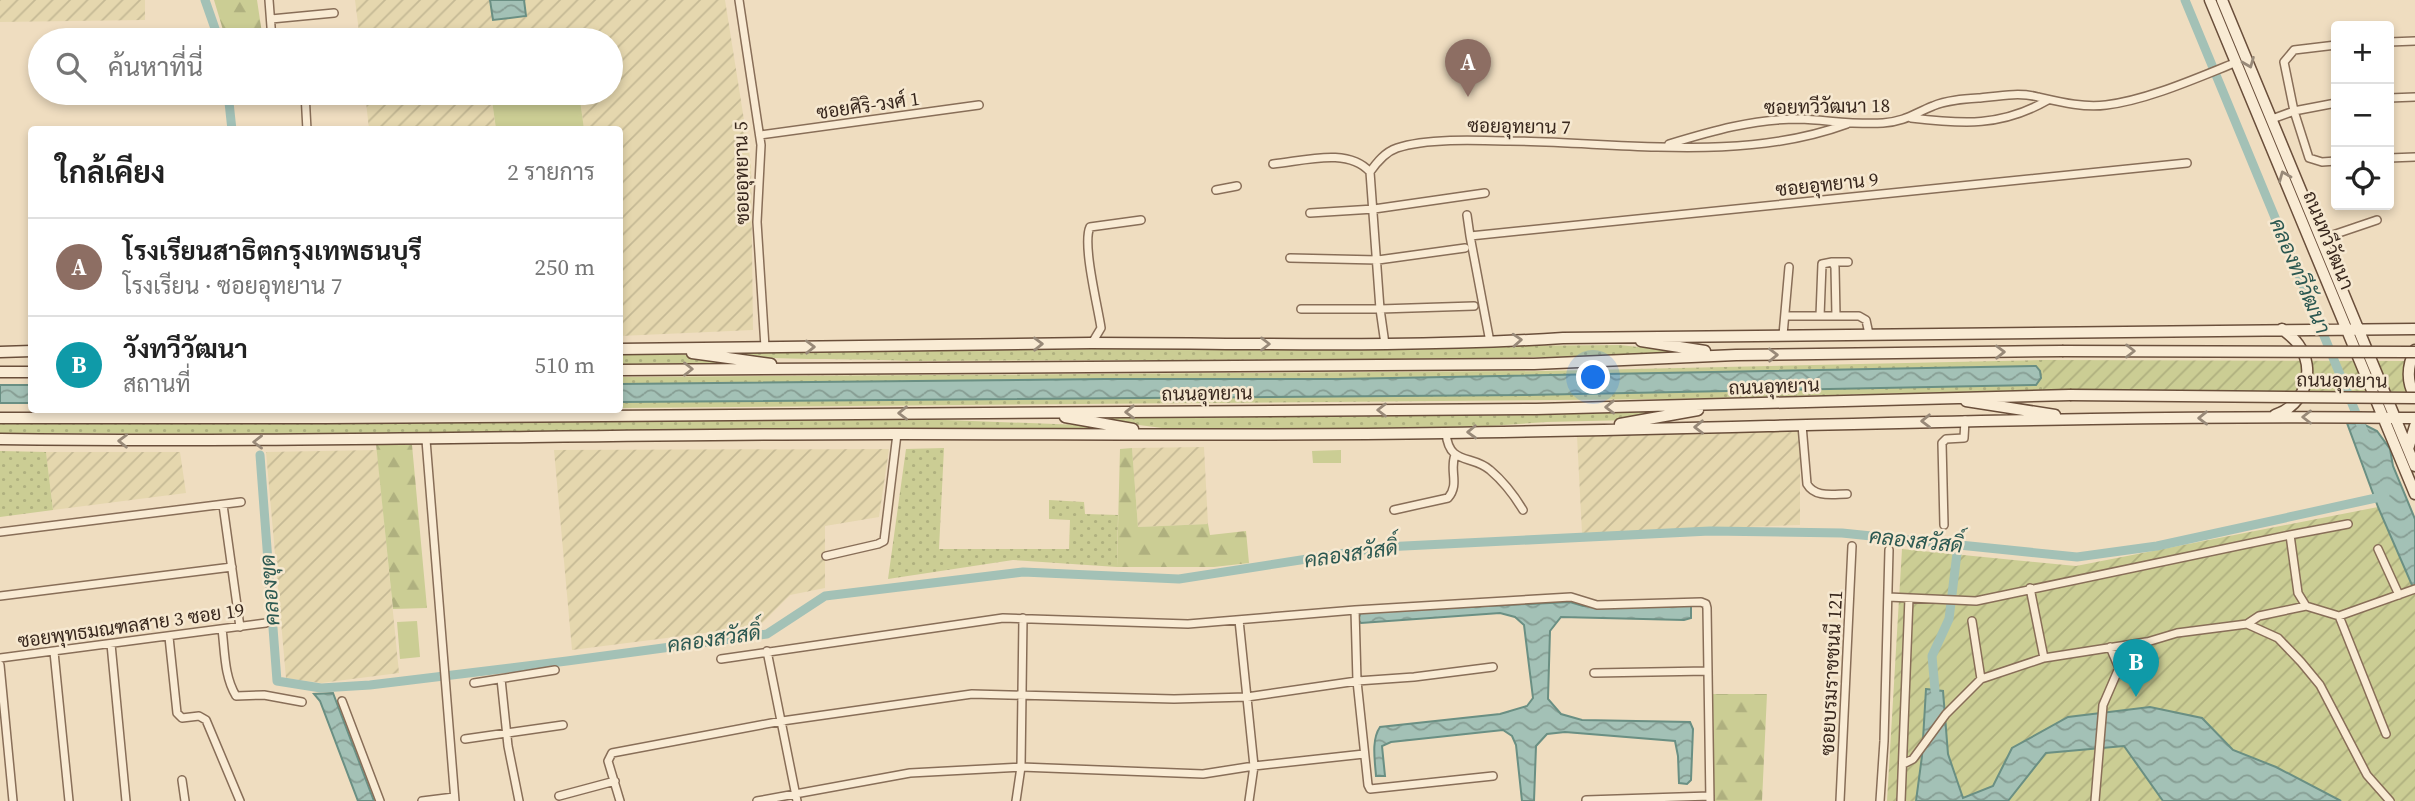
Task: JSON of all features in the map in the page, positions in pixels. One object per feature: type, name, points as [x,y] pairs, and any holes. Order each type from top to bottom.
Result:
[{"type":"main road","name":"ถนนทวีวัฒนา","points":[[2210,0],[2348,329],[2365,348],[2415,466]]},
{"type":"main road","name":"ถนนทวีวัฒนา","points":[[2222,0],[2320,239],[2380,418],[2415,494]]},
{"type":"main road","points":[[2365,348],[2367,342],[2386,328]]},
{"type":"main road","points":[[2271,417],[2282,413],[2296,402],[2305,387],[2308,371],[2306,358],[2299,345],[2282,329]]},
{"type":"main road","points":[[623,349],[1092,343],[1384,344],[1620,337],[2415,329]]},
{"type":"main road","points":[[1620,337],[1674,348],[1736,355]]},
{"type":"main road","points":[[660,348],[756,361],[786,368]]},
{"type":"main road","points":[[0,352],[28,351]]},
{"type":"main road","name":"ถนนอุทยาน","points":[[623,370],[1534,364],[1736,355],[2062,351],[2415,351]]},
{"type":"main road","points":[[2415,351],[2409,365],[2408,378],[2415,398]]},
{"type":"main road","points":[[0,372],[28,372]]},
{"type":"main road","name":"ถนนอุทยาน","points":[[0,418],[1037,413],[1715,405],[2070,395],[2415,398]]},
{"type":"main road","points":[[1937,397],[2083,419]]},
{"type":"main road","points":[[1601,429],[1715,405]]},
{"type":"main road","points":[[1037,413],[1161,433]]},
{"type":"main road","name":"ถนนอุทยาน","points":[[0,439],[191,442],[897,434],[1446,433],[2083,419],[2415,418]]},
{"type":"main road","points":[[2408,450],[2415,426]]},
{"type":"street","points":[[269,0],[271,28]]},
{"type":"street","name":"ซอยอุทยาน 5","points":[[739,0],[760,135],[757,222],[765,347]]},
{"type":"street","points":[[271,19],[334,13]]},
{"type":"street","points":[[2394,42],[2415,41]]},
{"type":"street","points":[[2331,46],[2294,50],[2284,62],[2294,111],[2309,158],[2331,161]]},
{"type":"street","name":"ซอยทวีวัฒนา 18","points":[[1661,147],[1717,129],[1751,122],[1801,119],[1847,124],[1886,123],[1911,118],[1934,106],[1977,98],[2027,96],[2087,105],[2106,105],[2189,81],[2238,62]]},
{"type":"street","points":[[2394,98],[2415,97]]},
{"type":"street","name":"ซอยทวีวัฒนา 18","points":[[1911,118],[1979,122],[2030,111],[2048,100]]},
{"type":"street","points":[[2272,119],[2294,111],[2331,104]]},
{"type":"street","points":[[306,105],[307,126]]},
{"type":"street","name":"ซอยศิริ-วงศ์ 1","points":[[760,135],[979,105]]},
{"type":"street","name":"ซอยอุทยาน 7","points":[[1370,173],[1385,154],[1395,148],[1466,140],[1661,147],[1777,143],[1847,124]]},
{"type":"street","points":[[2394,158],[2415,157]]},
{"type":"street","points":[[1273,164],[1327,158],[1354,159],[1370,173],[1384,344]]},
{"type":"street","name":"ซอยอุทยาน 9","points":[[1469,236],[2187,163]]},
{"type":"street","points":[[1216,190],[1237,186]]},
{"type":"street","points":[[1310,213],[1374,209],[1485,192]]},
{"type":"street","points":[[1466,215],[1490,342]]},
{"type":"street","points":[[1092,343],[1101,328],[1087,230],[1090,227],[1141,220]]},
{"type":"street","points":[[2320,239],[2377,220]]},
{"type":"street","points":[[1290,258],[1378,260],[1465,248]]},
{"type":"street","points":[[1832,262],[1835,267],[1836,316]]},
{"type":"street","points":[[1820,316],[1822,264],[1848,262]]},
{"type":"street","points":[[1783,335],[1789,267]]},
{"type":"street","points":[[1301,309],[1474,306]]},
{"type":"street","points":[[1785,316],[1863,318],[1868,334]]},
{"type":"street","points":[[1944,525],[1942,443],[1946,439],[1964,438],[1965,421]]},
{"type":"street","points":[[1802,425],[1807,484],[1817,494],[1847,494]]},
{"type":"street","points":[[1446,433],[1450,450],[1462,460],[1483,465],[1490,470],[1523,510]]},
{"type":"street","points":[[826,556],[884,541],[897,434]]},
{"type":"street","points":[[422,801],[455,799],[426,440]]},
{"type":"street","points":[[1394,510],[1448,498],[1455,487],[1452,463],[1455,455]]},
{"type":"street","points":[[0,532],[242,502]]},
{"type":"street","points":[[223,505],[240,627]]},
{"type":"street","points":[[1888,597],[1976,601],[2348,524]]},
{"type":"street","points":[[2290,535],[2298,593],[2306,606]]},
{"type":"street","name":"ซอยบรมราชชนนี 121","points":[[1840,801],[1852,546]]},
{"type":"street","points":[[2378,549],[2399,595]]},
{"type":"street","points":[[1880,801],[1889,550]]},
{"type":"street","points":[[0,596],[232,566]]},
{"type":"street","points":[[2030,588],[2044,658]]},
{"type":"street","points":[[1903,764],[1913,759],[1946,714],[1981,680],[2044,658],[2147,642],[2177,633],[2247,624],[2267,614],[2306,606],[2339,616],[2412,591]]},
{"type":"street","points":[[722,659],[1003,618],[1188,624],[1355,610],[1571,597],[1597,605],[1706,604],[1710,798],[1586,800]]},
{"type":"street","points":[[1902,801],[1909,598]]},
{"type":"street","points":[[1355,610],[1357,681],[1367,785],[1370,789],[1493,776]]},
{"type":"street","points":[[2339,616],[2386,734]]},
{"type":"street","points":[[1016,801],[1021,767],[1023,618]]},
{"type":"street","points":[[1239,620],[1254,766],[1249,801]]},
{"type":"street","points":[[1972,621],[1981,680]]},
{"type":"street","name":"ซอยพุทธมณฑลสาย 3 ซอย 19","points":[[0,658],[266,623]]},
{"type":"street","points":[[2247,624],[2278,638],[2314,677],[2367,775],[2390,801]]},
{"type":"street","points":[[222,629],[227,672],[230,686],[236,696],[264,695],[302,702]]},
{"type":"street","points":[[169,637],[177,713],[182,718],[199,716],[206,720],[240,801]]},
{"type":"street","points":[[2095,801],[2103,705],[2119,668],[2147,642]]},
{"type":"street","points":[[111,644],[126,801]]},
{"type":"street","points":[[2110,647],[2119,668]]},
{"type":"street","points":[[767,651],[797,797]]},
{"type":"street","points":[[54,652],[69,801]]},
{"type":"street","points":[[0,665],[13,801]]},
{"type":"street","points":[[620,801],[608,761],[612,753],[782,721],[972,694],[1247,698],[1357,681],[1493,667]]},
{"type":"street","points":[[474,683],[555,670]]},
{"type":"street","points":[[1594,673],[1708,671]]},
{"type":"street","points":[[501,679],[519,801]]},
{"type":"street","points":[[342,701],[380,801]]},
{"type":"street","points":[[465,739],[562,725]]},
{"type":"street","points":[[757,801],[797,797],[910,773],[1021,767],[1216,773],[1254,766],[1364,754]]},
{"type":"street","points":[[183,780],[185,801]]},
{"type":"street","points":[[559,796],[615,780]]},
{"type":"shaded area","points":[[0,0],[145,0],[145,20],[0,22]]},
{"type":"shaded area","points":[[355,0],[490,0],[494,20],[525,16],[524,0],[725,0],[751,164],[753,330],[623,336],[623,126],[584,126],[581,105],[623,105],[623,28],[358,28]]},
{"type":"shaded area","points":[[366,105],[493,105],[496,126],[369,126]]},
{"type":"shaded area","points":[[1800,430],[1800,525],[1582,533],[1577,436]]},
{"type":"shaded area","points":[[1204,447],[1208,524],[1138,527],[1132,448]]},
{"type":"shaded area","points":[[889,449],[879,517],[825,526],[825,588],[790,595],[761,624],[572,650],[554,450]]},
{"type":"shaded area","points":[[377,450],[399,673],[321,683],[286,678],[266,452]]},
{"type":"shaded area","points":[[46,452],[180,452],[186,493],[53,510]]},
{"type":"green space","points":[[214,0],[257,0],[261,28],[222,28]]},
{"type":"green space","points":[[493,105],[581,105],[584,126],[496,126]]},
{"type":"green space","points":[[1620,345],[1674,351],[1674,355],[911,361],[730,355],[731,352]]},
{"type":"green space","points":[[664,352],[728,363],[623,364],[623,353]]},
{"type":"green space","points":[[2043,360],[2043,390],[1668,399],[623,408],[623,402],[957,398],[2038,368],[1338,379],[623,384],[623,377],[1544,371]]},
{"type":"green space","points":[[2043,360],[2415,361],[2415,392],[2043,390]]},
{"type":"green space","points":[[1649,411],[1659,415],[1631,420],[1461,428],[1162,428],[1108,421],[1109,418],[1547,415]]},
{"type":"green space","points":[[919,419],[1107,428],[433,435],[0,433],[0,422]]},
{"type":"green space","points":[[376,444],[412,445],[427,608],[393,609]]},
{"type":"green space","points":[[944,448],[939,549],[1069,549],[1070,520],[1049,519],[1049,500],[1084,502],[1085,514],[1118,515],[1117,567],[1013,560],[888,579],[906,449]]},
{"type":"green space","points":[[1132,448],[1138,527],[1208,524],[1210,535],[1246,531],[1249,563],[1214,567],[1117,567],[1120,449]]},
{"type":"green space","points":[[1341,450],[1341,463],[1313,463],[1312,451]]},
{"type":"green space","points":[[0,451],[46,452],[53,510],[0,517]]},
{"type":"green space","points":[[2378,507],[2415,592],[2415,801],[1887,801],[1902,549],[2076,566]]},
{"type":"green space","points":[[417,621],[420,657],[400,659],[397,622]]},
{"type":"green space","points":[[1713,694],[1767,694],[1762,801],[1714,801]]},
{"type":"water","points":[[490,0],[524,0],[526,16],[493,20]]},
{"type":"water","points":[[2036,366],[2041,378],[2036,385],[1527,395],[623,402],[623,384],[1338,379]]},
{"type":"water","points":[[0,385],[28,385],[28,403],[0,403]]},
{"type":"water","points":[[2347,423],[2363,424],[2377,431],[2390,449],[2393,466],[2415,519],[2415,592],[2378,507]]},
{"type":"water","points":[[1570,602],[1583,606],[1691,605],[1691,618],[1684,620],[1561,617],[1550,631],[1548,699],[1561,714],[1582,720],[1690,722],[1693,729],[1691,780],[1687,784],[1679,783],[1675,741],[1565,732],[1547,734],[1536,746],[1534,801],[1522,801],[1516,745],[1512,736],[1503,730],[1391,742],[1382,746],[1385,776],[1376,776],[1375,744],[1380,727],[1500,714],[1527,706],[1533,698],[1524,625],[1515,617],[1500,613],[1361,623],[1358,620],[1361,612]]},
{"type":"water","points":[[1926,689],[1943,691],[1948,754],[1963,798],[1993,786],[2012,748],[2068,717],[2150,707],[2202,718],[2233,750],[2276,767],[2341,801],[2163,801],[2124,746],[2046,753],[2008,801],[1916,801]]},
{"type":"water","points":[[333,693],[374,801],[358,801],[320,701],[314,694]]},
{"type":"waterway","name":"คลองขุด","points":[[205,0],[215,28]]},
{"type":"waterway","name":"คลองทวีวัฒนา","points":[[2185,0],[2365,435]]},
{"type":"waterway","name":"คลองขุด","points":[[229,105],[232,126]]},
{"type":"waterway","name":"คลองสวัสดิ์","points":[[260,455],[277,681],[321,688],[370,685],[767,634],[825,596],[1023,572],[1179,579],[1384,547],[1710,531],[1842,533],[2077,557],[2157,546],[2385,496]]},
{"type":"waterway","points":[[1935,690],[1932,656],[1949,619],[1958,545]]},
{"type":"place","name":"โรงเรียนสาธิตกรุงเทพธนบุรี","points":[[1468,97]]},
{"type":"place","name":"วังทวีวัฒนา","points":[[2136,697]]}]
